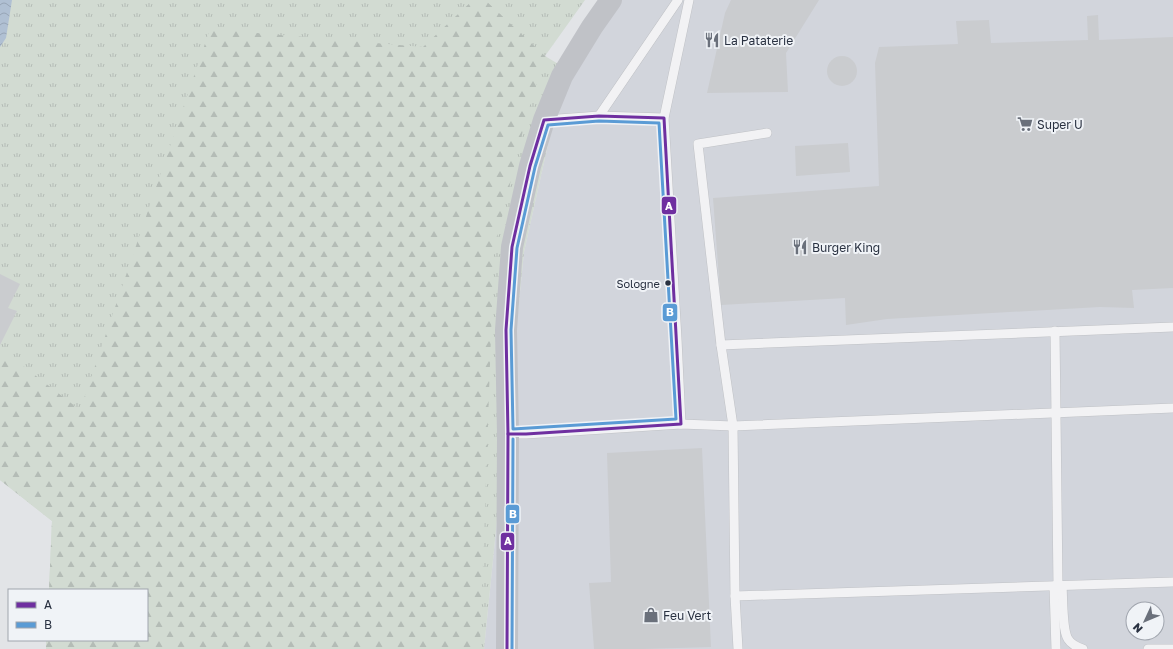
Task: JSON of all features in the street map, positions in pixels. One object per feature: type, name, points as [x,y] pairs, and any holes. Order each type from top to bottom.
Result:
[{"type":"street","points":[[507,649],[508,434],[506,330],[512,247],[530,166],[544,120],[562,76],[592,27],[611,0]]},
{"type":"lane","points":[[599,116],[678,0]]},
{"type":"lane","points":[[681,424],[664,118],[689,0]]},
{"type":"lane","points":[[544,120],[599,116],[664,118]]},
{"type":"lane","points":[[738,649],[735,596],[733,426],[720,345],[698,144],[768,133]]},
{"type":"lane","points":[[720,345],[1173,327]]},
{"type":"lane","points":[[1055,331],[1058,586],[1056,649]]},
{"type":"lane","points":[[508,434],[681,424],[733,426],[1173,408]]},
{"type":"lane","points":[[735,596],[1173,582]]},
{"type":"lane","points":[[1058,586],[1066,637],[1071,642],[1083,649]]},
{"type":"lane","points":[[1148,649],[1173,648]]},
{"type":"shaded area","points":[[616,0],[1173,0],[1173,649],[484,649],[524,252],[565,68]]},
{"type":"green space","points":[[0,0],[585,0],[545,56],[565,68],[524,252],[484,649],[46,649],[46,641],[148,641],[148,589],[49,589],[52,521],[0,480]]},
{"type":"green space","points":[[473,0],[485,0],[545,56],[525,122],[494,250],[480,649],[46,649],[46,641],[148,641],[148,589],[49,589],[52,521],[0,480],[0,348],[80,410],[210,29],[423,47]]},
{"type":"water","points":[[0,0],[12,0],[6,38],[0,47]]},
{"type":"building","points":[[731,0],[819,0],[786,53],[788,92],[707,93],[725,13]]},
{"type":"building","name":"Super U","points":[[1098,15],[1099,40],[1173,37],[1173,288],[1132,290],[1134,308],[1100,307],[887,319],[846,325],[845,298],[721,305],[713,198],[879,186],[875,63],[879,47],[958,44],[956,21],[989,20],[991,43],[1088,40],[1087,16]]},
{"type":"building","points":[[842,56],[848,57],[856,65],[856,77],[848,85],[842,86],[836,85],[828,77],[827,71],[828,65],[836,57]]},
{"type":"building","points":[[848,143],[850,172],[796,176],[795,146]]},
{"type":"building","points":[[0,274],[20,284],[8,308],[17,311],[0,345]]},
{"type":"building","points":[[702,448],[711,647],[594,649],[589,583],[611,582],[607,453]]},
{"type":"transit line","name":"A","points":[[599,116],[664,118],[681,424],[508,434],[506,330],[512,247],[530,166],[544,120],[599,116]]},
{"type":"transit line","name":"B","points":[[599,121],[659,123],[676,419],[513,429],[511,330],[517,248],[535,167],[548,125],[599,121]]},
{"type":"transit line","name":"A","points":[[507,649],[508,434]]},
{"type":"transit line","name":"B","points":[[512,649],[513,439]]},
{"type":"place","name":"La Pataterie","points":[[712,40]]},
{"type":"place","name":"Super U","points":[[1025,124]]},
{"type":"place","name":"Burger King","points":[[800,247]]},
{"type":"place","name":"Sologne","points":[[668,283]]},
{"type":"place","name":"Feu Vert","points":[[651,615]]}]
